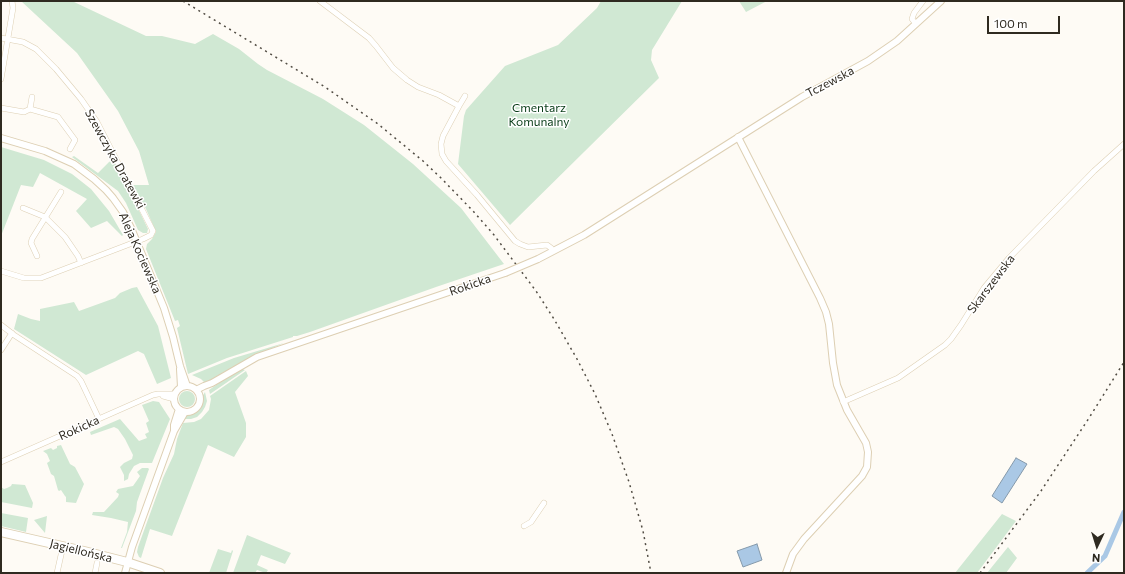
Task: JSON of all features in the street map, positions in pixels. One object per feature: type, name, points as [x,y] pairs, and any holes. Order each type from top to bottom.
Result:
[{"type":"main road","name":"Jagiellońska","points":[[1,532],[127,562],[160,573]]},
{"type":"street","points":[[1,79],[13,8],[12,1]]},
{"type":"street","points":[[320,1],[369,38],[393,68],[406,80],[459,106]]},
{"type":"street","points":[[916,24],[912,19],[914,12],[923,1]]},
{"type":"street","name":"Tczewska","points":[[713,153],[802,97],[874,58],[916,24],[940,1]]},
{"type":"street","name":"Szewczyka Dratewki","points":[[1,38],[23,42],[32,46],[46,58],[97,122],[153,230],[151,235],[137,241]]},
{"type":"street","points":[[465,96],[447,128],[441,144],[442,154],[446,161],[477,195],[515,241],[528,247],[547,245],[553,251]]},
{"type":"street","points":[[30,109],[32,97]]},
{"type":"street","points":[[1,108],[24,112],[30,109],[58,117],[75,140],[70,149]]},
{"type":"street","name":"Aleja Kociewska","points":[[1,138],[45,151],[74,164],[106,190],[118,205],[137,241],[164,308],[173,337],[184,387]]},
{"type":"street","points":[[738,138],[824,306],[829,324],[834,375],[837,385],[843,402],[866,443],[868,452],[866,467],[862,476],[797,547],[786,573]]},
{"type":"street","name":"Skarszewska","points":[[843,402],[898,378],[945,345],[954,334],[984,288],[1009,258],[1094,171],[1124,144]]},
{"type":"street","name":"Rokicka","points":[[198,392],[206,390],[212,383],[257,357],[505,273],[538,259],[584,235],[713,153]]},
{"type":"street","points":[[37,256],[31,243],[32,239],[61,192]]},
{"type":"street","points":[[23,208],[45,217],[66,236],[78,256],[80,263]]},
{"type":"street","points":[[1,271],[24,278],[39,278],[137,241]]},
{"type":"street","points":[[1,325],[77,376],[81,381],[99,419]]},
{"type":"street","points":[[1,350],[12,333]]},
{"type":"street","points":[[184,387],[192,387],[198,392],[200,399],[193,410],[182,410],[174,403],[174,396],[184,387]]},
{"type":"street","name":"Rokicka","points":[[1,462],[153,395],[158,394],[174,396]]},
{"type":"street","points":[[125,573],[127,562],[174,431],[174,425],[182,410]]},
{"type":"street","points":[[524,526],[531,522],[544,503]]},
{"type":"street","points":[[57,573],[63,546]]},
{"type":"street","points":[[95,573],[97,563]]},
{"type":"green space","points":[[21,1],[72,1],[146,36],[162,36],[195,44],[213,34],[239,49],[267,70],[323,99],[364,125],[413,164],[461,208],[504,264],[310,332],[293,336],[227,358],[188,374],[177,328],[180,326],[178,320],[175,321],[146,249],[147,244],[156,232],[133,185],[149,185],[139,151],[118,111],[77,53]]},
{"type":"green space","name":"Cmentarz Komunalny","points":[[601,1],[682,1],[652,50],[651,60],[659,78],[510,225],[458,164],[466,110],[505,66],[558,45],[597,8]]},
{"type":"green space","points":[[739,1],[767,1],[746,12]]},
{"type":"green space","points":[[1,147],[44,160],[72,174],[91,189],[109,211],[123,235],[122,236],[107,221],[91,228],[76,211],[87,199],[40,173],[33,187],[21,185],[1,236]]},
{"type":"green space","points":[[74,156],[98,173],[114,159],[148,229],[147,233],[143,233],[138,230],[126,203],[118,191],[72,157]]},
{"type":"green space","points":[[137,287],[158,326],[171,378],[157,384],[144,354],[138,351],[86,375],[14,329],[18,314],[40,321],[40,309],[74,302],[79,311],[115,298],[120,293]]},
{"type":"green space","points":[[284,343],[247,359],[205,383],[201,379],[192,375],[234,358]]},
{"type":"green space","points":[[239,369],[245,370],[210,394],[209,390]]},
{"type":"green space","points":[[246,371],[248,376],[235,392],[246,423],[246,437],[234,457],[208,445],[172,536],[150,529],[141,558],[139,557],[137,552],[138,547],[163,478],[174,454],[177,439],[183,423],[194,422],[201,419],[209,410],[211,399],[210,396]]},
{"type":"green space","points":[[184,391],[190,391],[195,396],[193,405],[190,407],[184,407],[179,402],[179,396]]},
{"type":"green space","points":[[205,392],[207,401],[202,412],[197,417],[191,419],[183,418],[198,409]]},
{"type":"green space","points":[[153,401],[159,402],[170,419],[152,463],[140,463],[134,466],[128,479],[124,481],[124,475],[120,467],[132,459],[133,455],[125,439],[118,429],[114,427],[91,435],[90,432],[120,419],[139,441],[147,438],[145,434],[149,432],[146,423],[149,421],[142,405]]},
{"type":"green space","points":[[61,445],[70,464],[75,467],[84,484],[76,503],[66,502],[66,497],[61,490],[58,490],[54,476],[51,474],[47,463],[50,461],[47,454],[43,451],[51,448],[53,450],[57,448],[57,446]]},
{"type":"green space","points":[[142,468],[149,469],[137,502],[136,511],[121,548],[127,532],[128,522],[92,515],[93,512],[104,512],[118,497],[119,494],[116,492],[118,489],[133,486],[140,476],[137,472]]},
{"type":"green space","points":[[12,484],[25,485],[33,503],[32,508],[1,502],[1,487],[4,489]]},
{"type":"green space","points":[[1,513],[28,518],[26,532],[1,526]]},
{"type":"green space","points":[[1002,514],[1016,521],[977,573],[955,573]]},
{"type":"green space","points":[[47,516],[45,533],[34,520]]},
{"type":"green space","points":[[247,535],[291,553],[285,564],[261,555],[257,565],[268,570],[266,573],[257,570],[255,573],[233,573]]},
{"type":"green space","points":[[1008,547],[1017,558],[1006,573],[987,573]]},
{"type":"green space","points":[[218,549],[231,553],[232,550],[233,551],[226,573],[209,573]]},
{"type":"water","points":[[1016,458],[1027,464],[1002,503],[992,496]]},
{"type":"water","points":[[757,544],[762,560],[743,567],[737,551]]},
{"type":"waterway","points":[[1087,573],[1105,556],[1124,512]]},
{"type":"railway","points":[[183,1],[325,87],[378,124],[441,178],[494,235],[536,291],[554,319],[595,394],[612,434],[629,482],[643,531],[651,573]]},
{"type":"railway","points":[[980,573],[1041,491],[1124,362]]}]
